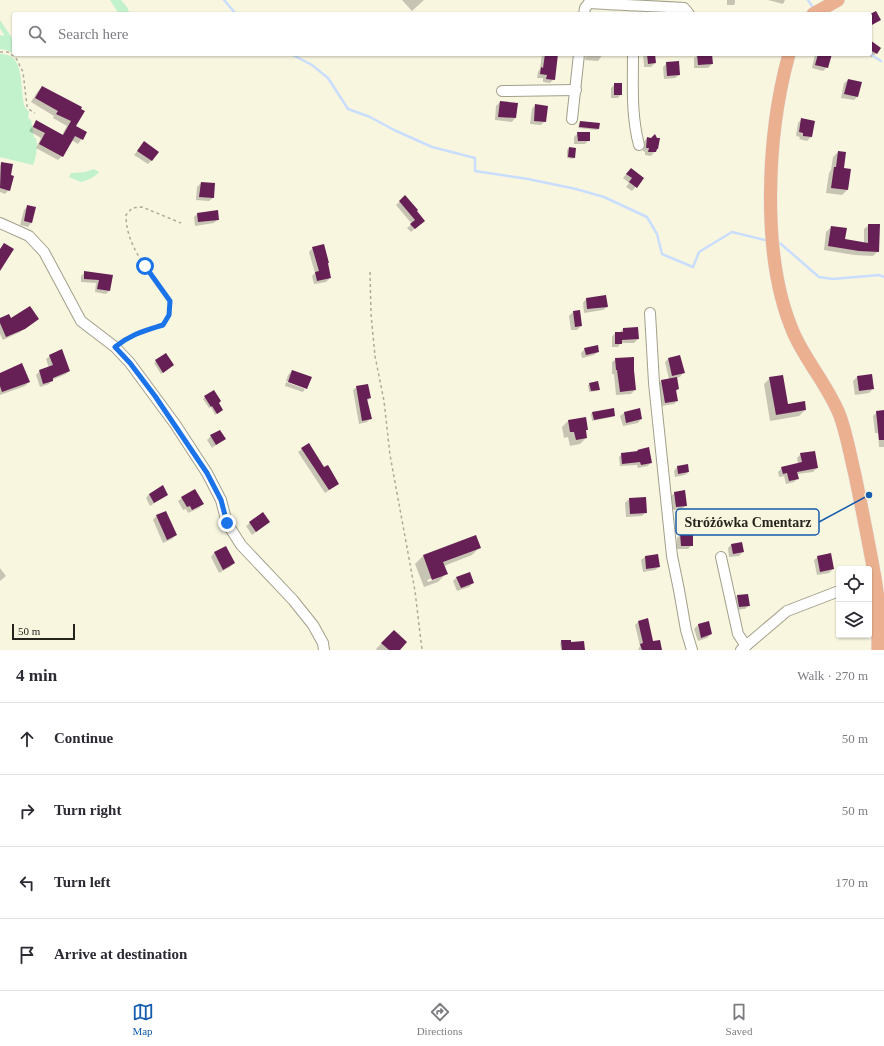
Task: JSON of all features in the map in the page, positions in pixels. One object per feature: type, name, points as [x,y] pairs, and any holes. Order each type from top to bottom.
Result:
[{"type":"main road","points":[[817,12],[838,0]]},
{"type":"main road","points":[[789,56],[778,104],[773,152],[771,196],[773,242],[778,278],[784,305],[794,335],[832,398],[840,416],[847,440],[870,566]]},
{"type":"main road","points":[[872,579],[881,601],[878,650]]},
{"type":"street","points":[[584,12],[589,2],[634,10],[656,6],[684,8],[687,12]]},
{"type":"street","points":[[572,119],[579,56]]},
{"type":"street","points":[[633,56],[635,131],[639,145]]},
{"type":"street","points":[[502,91],[576,90]]},
{"type":"street","points":[[0,223],[29,236],[44,252],[80,321],[115,347],[130,363],[155,396],[207,473],[221,500],[227,523],[241,545],[294,600],[313,625],[323,643],[324,650]]},
{"type":"street","points":[[650,313],[654,383],[672,556],[680,590],[686,630],[692,650]]},
{"type":"street","points":[[721,557],[738,634],[743,648],[787,611],[836,592]]},
{"type":"path","points":[[0,52],[8,52],[12,55]]},
{"type":"path","points":[[13,56],[16,58],[23,72],[27,106],[35,113]]},
{"type":"path","points":[[115,347],[126,338],[144,330],[163,325],[169,315],[170,301],[135,253],[126,226],[126,215],[132,208],[142,207],[181,222]]},
{"type":"path","points":[[370,272],[371,314],[375,356],[384,401],[390,456],[415,591],[422,650]]},
{"type":"green space","points":[[110,0],[121,0],[129,12],[118,12]]},
{"type":"green space","points":[[0,20],[12,38],[12,53],[0,49],[0,35],[4,35],[0,28]]},
{"type":"green space","points":[[0,54],[9,55],[14,59],[18,66],[23,101],[29,112],[28,118],[31,120],[34,138],[36,138],[37,141],[33,165],[0,157]]},
{"type":"green space","points":[[94,169],[99,172],[88,180],[81,182],[69,177],[71,173],[85,172]]},
{"type":"building","points":[[876,11],[881,20],[872,25],[872,13]]},
{"type":"building","points":[[872,41],[881,48],[877,54],[872,51]]},
{"type":"building","points":[[545,56],[558,56],[555,80],[546,79],[547,75],[540,74],[541,67],[543,68]]},
{"type":"building","points":[[647,56],[655,56],[656,63],[648,64]]},
{"type":"building","points":[[697,56],[712,56],[713,64],[698,65]]},
{"type":"building","points":[[817,56],[831,56],[828,68],[815,65]]},
{"type":"building","points":[[679,61],[680,75],[667,76],[666,62]]},
{"type":"building","points":[[848,79],[862,82],[858,97],[844,94]]},
{"type":"building","points":[[614,83],[622,83],[622,95],[614,95]]},
{"type":"building","points":[[42,86],[82,107],[81,109],[85,111],[76,126],[87,132],[83,140],[75,136],[63,157],[39,144],[45,133],[33,127],[36,120],[63,135],[71,121],[56,114],[58,111],[35,98]]},
{"type":"building","points":[[500,101],[518,103],[516,118],[498,117]]},
{"type":"building","points":[[535,104],[548,106],[546,122],[534,121]]},
{"type":"building","points":[[801,118],[815,121],[812,137],[803,136],[803,133],[799,132]]},
{"type":"building","points":[[580,121],[600,123],[599,129],[579,127]]},
{"type":"building","points":[[577,132],[590,132],[590,141],[578,141]]},
{"type":"building","points":[[655,134],[657,138],[660,138],[658,149],[656,152],[648,152],[649,148],[646,148],[647,137],[651,138]]},
{"type":"building","points":[[144,141],[159,152],[152,161],[137,151]]},
{"type":"building","points":[[569,147],[576,148],[575,158],[568,157]]},
{"type":"building","points":[[838,151],[846,152],[844,168],[851,169],[848,190],[831,188]]},
{"type":"building","points":[[1,162],[13,164],[11,175],[14,176],[10,191],[0,188]]},
{"type":"building","points":[[631,168],[644,178],[637,188],[629,182],[632,178],[626,174]]},
{"type":"building","points":[[201,182],[215,183],[214,198],[199,197]]},
{"type":"building","points":[[405,195],[425,221],[415,229],[410,224],[415,220],[399,201]]},
{"type":"building","points":[[27,205],[36,207],[32,223],[24,221]]},
{"type":"building","points":[[218,210],[219,220],[198,222],[197,213]]},
{"type":"building","points":[[868,224],[880,224],[879,252],[859,251],[828,246],[831,226],[847,228],[845,239],[868,243]]},
{"type":"building","points":[[4,243],[14,249],[0,271],[0,249]]},
{"type":"building","points":[[324,244],[331,278],[317,281],[315,272],[319,271],[312,247]]},
{"type":"building","points":[[84,271],[113,275],[110,291],[97,289],[99,280],[84,279]]},
{"type":"building","points":[[606,295],[608,307],[587,309],[586,298]]},
{"type":"building","points":[[30,306],[39,319],[25,329],[6,337],[0,323],[0,318],[9,314],[11,318]]},
{"type":"building","points":[[580,310],[582,326],[575,327],[573,311]]},
{"type":"building","points":[[638,327],[639,339],[622,340],[622,344],[615,344],[615,332],[623,332],[623,328]]},
{"type":"building","points":[[598,345],[599,352],[586,355],[584,348]]},
{"type":"building","points":[[62,349],[70,371],[53,378],[53,381],[43,384],[39,370],[53,365],[49,355]]},
{"type":"building","points":[[166,353],[174,365],[163,373],[155,360]]},
{"type":"building","points":[[680,355],[685,373],[672,376],[668,358]]},
{"type":"building","points":[[634,357],[636,390],[620,392],[615,358]]},
{"type":"building","points":[[22,363],[30,382],[2,392],[0,386],[0,373]]},
{"type":"building","points":[[292,370],[312,377],[307,389],[288,382]]},
{"type":"building","points":[[872,374],[874,389],[859,391],[857,376]]},
{"type":"building","points":[[783,375],[788,404],[805,401],[806,410],[776,415],[769,377]]},
{"type":"building","points":[[677,377],[679,389],[676,390],[678,401],[665,403],[661,380]]},
{"type":"building","points":[[598,381],[600,390],[591,391],[589,383]]},
{"type":"building","points":[[368,384],[371,398],[367,399],[372,419],[362,421],[356,386]]},
{"type":"building","points":[[214,390],[221,401],[219,403],[223,410],[217,414],[204,396]]},
{"type":"building","points":[[614,408],[615,416],[594,420],[592,412]]},
{"type":"building","points":[[640,408],[642,419],[626,423],[624,412]]},
{"type":"building","points":[[884,410],[884,440],[879,440],[876,411]]},
{"type":"building","points":[[586,417],[588,430],[586,430],[587,438],[576,440],[574,432],[570,432],[568,420]]},
{"type":"building","points":[[220,430],[226,439],[216,445],[210,435]]},
{"type":"building","points":[[309,443],[324,467],[328,465],[339,484],[329,490],[301,448]]},
{"type":"building","points":[[649,447],[652,463],[641,465],[640,462],[622,464],[621,453],[638,451],[637,450]]},
{"type":"building","points":[[815,451],[818,468],[797,472],[799,479],[789,481],[787,473],[783,474],[781,467],[802,462],[800,453]]},
{"type":"building","points":[[688,464],[689,472],[678,474],[677,466]]},
{"type":"building","points":[[163,485],[168,495],[154,503],[149,494]]},
{"type":"building","points":[[195,489],[204,504],[192,510],[190,506],[187,507],[181,497]]},
{"type":"building","points":[[685,490],[687,506],[676,507],[674,492]]},
{"type":"building","points":[[646,497],[647,513],[630,514],[629,498]]},
{"type":"building","points":[[166,511],[177,535],[167,540],[156,515]]},
{"type":"building","points":[[263,512],[270,522],[256,532],[249,522]]},
{"type":"building","points":[[680,533],[693,533],[693,546],[681,546]]},
{"type":"building","points":[[476,535],[481,548],[443,562],[448,574],[432,580],[423,555]]},
{"type":"building","points":[[742,542],[744,552],[733,554],[731,544]]},
{"type":"building","points":[[226,546],[235,563],[223,570],[214,552]]},
{"type":"building","points":[[831,553],[834,569],[820,572],[817,556]]},
{"type":"building","points":[[658,554],[660,567],[646,569],[645,556]]},
{"type":"building","points":[[470,572],[474,583],[461,588],[456,577]]},
{"type":"building","points":[[748,594],[750,606],[739,607],[737,595]]},
{"type":"building","points":[[648,618],[653,641],[660,640],[662,650],[642,650],[640,644],[643,643],[638,621]]},
{"type":"building","points":[[709,621],[712,634],[701,638],[698,624]]},
{"type":"building","points":[[394,630],[407,642],[400,650],[389,650],[381,643]]},
{"type":"building","points":[[561,640],[571,640],[571,642],[584,641],[585,650],[562,650]]},
{"type":"waterway","points":[[224,0],[234,12]]},
{"type":"waterway","points":[[808,0],[814,9]]},
{"type":"waterway","points":[[872,55],[881,61]]},
{"type":"waterway","points":[[295,56],[312,65],[328,78],[348,109],[370,117],[394,130],[432,147],[475,158],[475,171],[528,179],[576,189],[604,197],[647,217],[657,234],[662,254],[693,267],[699,252],[732,232],[769,241]]},
{"type":"waterway","points":[[778,243],[819,277],[833,279],[879,275],[884,277]]},
{"type":"place","name":"Stróżówka Cmentarz","points":[[869,495]]},
{"type":"route","points":[[145,266],[170,301],[169,315],[163,325],[144,330],[126,338],[115,347],[130,363],[155,396],[207,473],[221,500],[227,523]]}]
